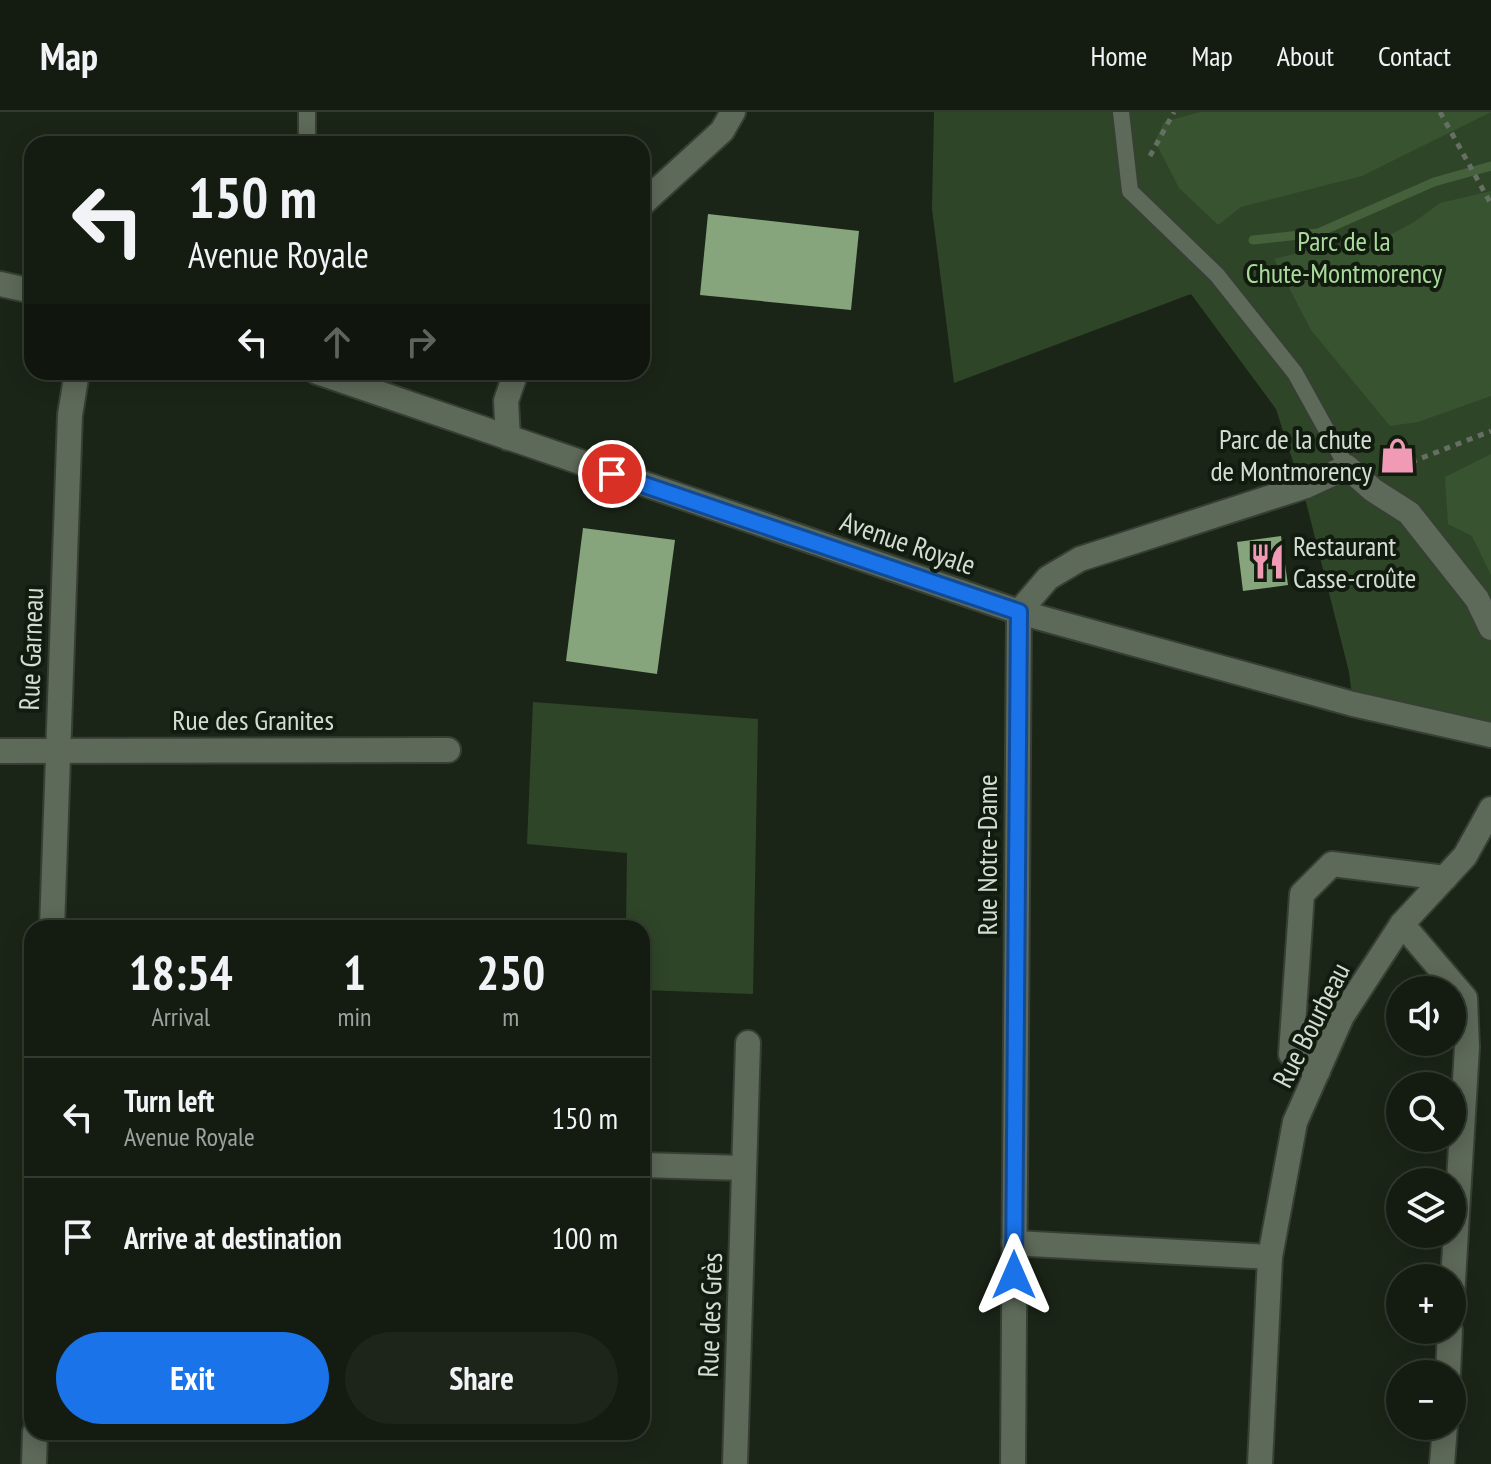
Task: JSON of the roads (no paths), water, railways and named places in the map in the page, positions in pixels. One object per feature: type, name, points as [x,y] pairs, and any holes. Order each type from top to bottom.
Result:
[{"type":"street","points":[[650,197],[722,131],[733,112]]},
{"type":"street","points":[[0,284],[24,289]]},
{"type":"street","name":"Rue Garneau","points":[[52,920],[70,415],[76,380]]},
{"type":"street","name":"Avenue Royale","points":[[340,380],[1019,612],[1353,704],[1491,735]]},
{"type":"street","points":[[508,438],[506,401],[513,380]]},
{"type":"street","points":[[1019,612],[1048,578],[1080,559],[1306,486],[1347,467],[1373,490],[1409,513],[1477,599],[1491,628]]},
{"type":"street","name":"Rue Notre-Dame","points":[[1013,1464],[1019,612]]},
{"type":"street","name":"Rue des Granites","points":[[0,751],[448,750]]},
{"type":"street","name":"Rue Bourbeau","points":[[1260,1464],[1270,1257],[1295,1122],[1342,1016],[1402,924],[1465,856],[1491,809]]},
{"type":"street","points":[[1318,1071],[1291,1054],[1302,894],[1332,864],[1445,878]]},
{"type":"street","points":[[1402,924],[1465,998],[1467,1047],[1454,1264]]},
{"type":"street","name":"Rue des Grès","points":[[735,1464],[748,1043]]},
{"type":"street","points":[[650,1165],[744,1168]]},
{"type":"street","points":[[1014,1243],[1270,1257]]},
{"type":"street","points":[[34,1464],[35,1440]]},
{"type":"street","points":[[1442,1464],[1444,1440]]},
{"type":"lane","points":[[307,112],[307,136]]},
{"type":"lane","points":[[1121,112],[1130,191],[1217,275],[1295,373],[1347,467]]},
{"type":"waterway","points":[[1253,240],[1318,233],[1434,182],[1491,166]]},
{"type":"place","name":"Parc de la chute de Montmorency","points":[[1398,455]]},
{"type":"place","name":"Restaurant Casse-croûte","points":[[1267,562]]},
{"type":"park label","name":"Parc de la Chute-Montmorency","points":[[1344,257]]}]
